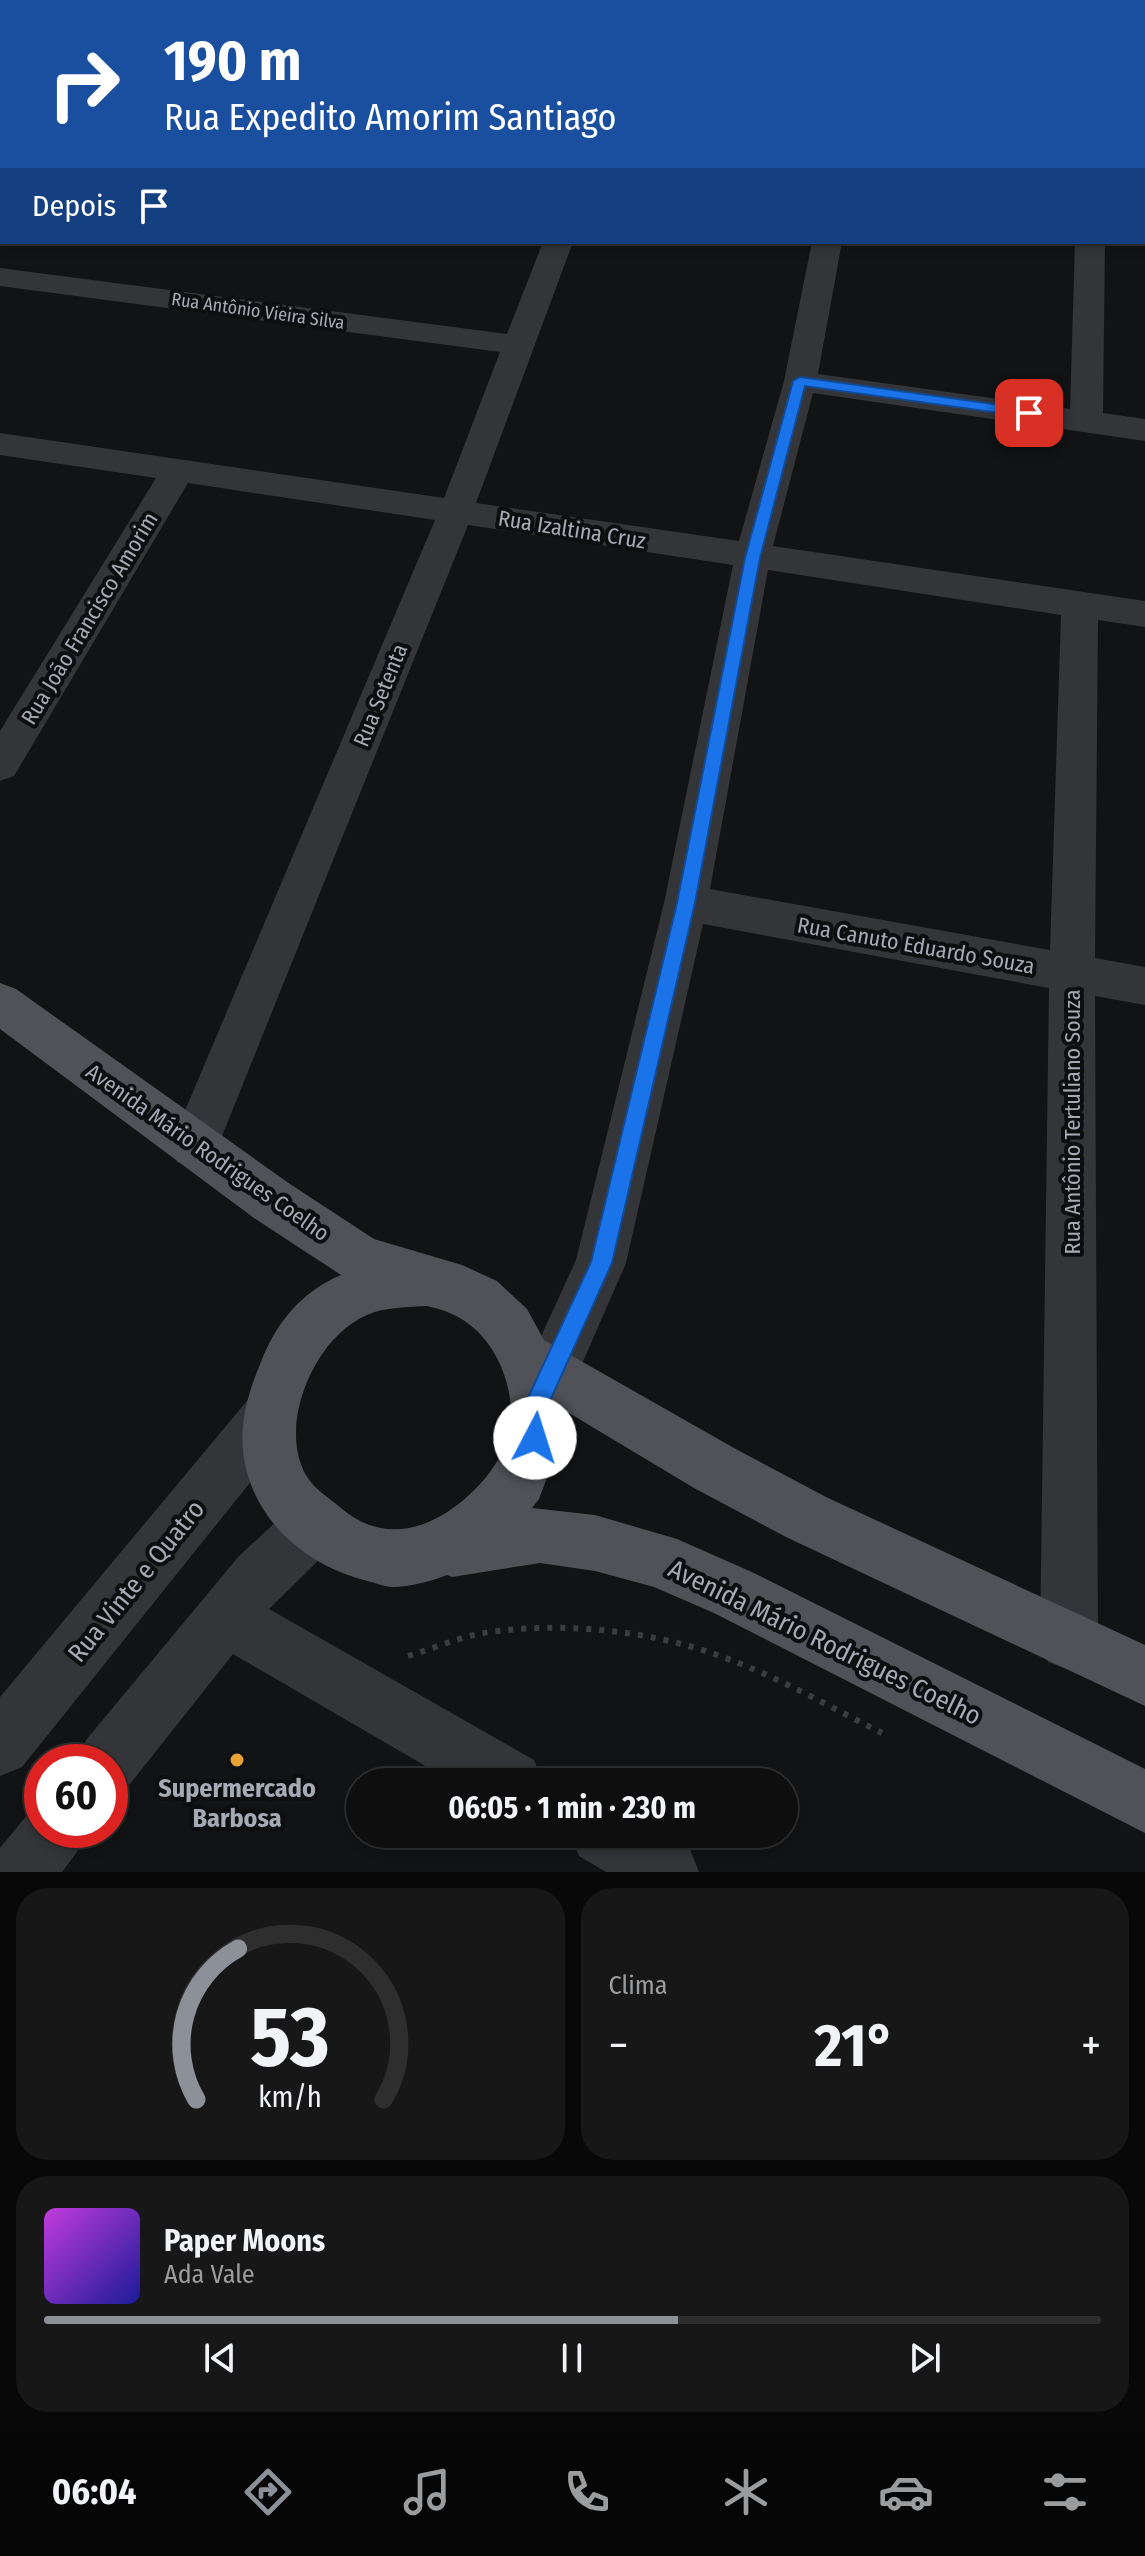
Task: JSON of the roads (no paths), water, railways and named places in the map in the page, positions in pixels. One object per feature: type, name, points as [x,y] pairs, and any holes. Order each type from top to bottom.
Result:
[{"type":"main road","name":"Avenida Mário Rodrigues Coelho","points":[[0,1003],[194,1146],[361,1259],[427,1281]]},
{"type":"main road","points":[[427,1281],[467,1292],[495,1310],[517,1336],[540,1379],[535,1438],[524,1473],[504,1506],[476,1532],[442,1550],[396,1559],[350,1552],[311,1528],[285,1495],[272,1456],[270,1415],[282,1370],[307,1330],[342,1300],[383,1283],[427,1281]]},
{"type":"main road","points":[[540,1379],[806,1517],[1145,1676]]},
{"type":"main road","name":"Avenida Mário Rodrigues Coelho","points":[[442,1550],[540,1535],[595,1543],[657,1559],[734,1593],[1145,1802]]},
{"type":"street","name":"Rua Setenta","points":[[194,1146],[456,511],[516,345],[557,244]]},
{"type":"street","points":[[540,1379],[601,1263],[686,903],[752,558],[800,381],[827,244]]},
{"type":"street","points":[[1086,421],[1090,244]]},
{"type":"street","name":"Rua Antônio Vieira Silva","points":[[0,277],[516,345]]},
{"type":"street","points":[[800,381],[1145,430]]},
{"type":"street","name":"Rua Izaltina Cruz","points":[[0,444],[1145,614]]},
{"type":"street","name":"Rua João Francisco Amorim","points":[[0,765],[178,471]]},
{"type":"street","name":"Rua Antônio Tertuliano Souza","points":[[1069,1641],[1072,973],[1080,604]]},
{"type":"street","name":"Rua Canuto Eduardo Souza","points":[[686,903],[1145,986]]},
{"type":"street","name":"Rua Vinte e Quatro","points":[[0,1745],[270,1415]]},
{"type":"street","points":[[122,1744],[224,1616],[259,1576],[311,1528]]},
{"type":"street","points":[[224,1616],[488,1768]]},
{"type":"street","points":[[21,1872],[40,1848]]},
{"type":"street","points":[[625,1848],[667,1872]]},
{"type":"place","name":"Supermercado Barbosa","points":[[237,1760]]}]
